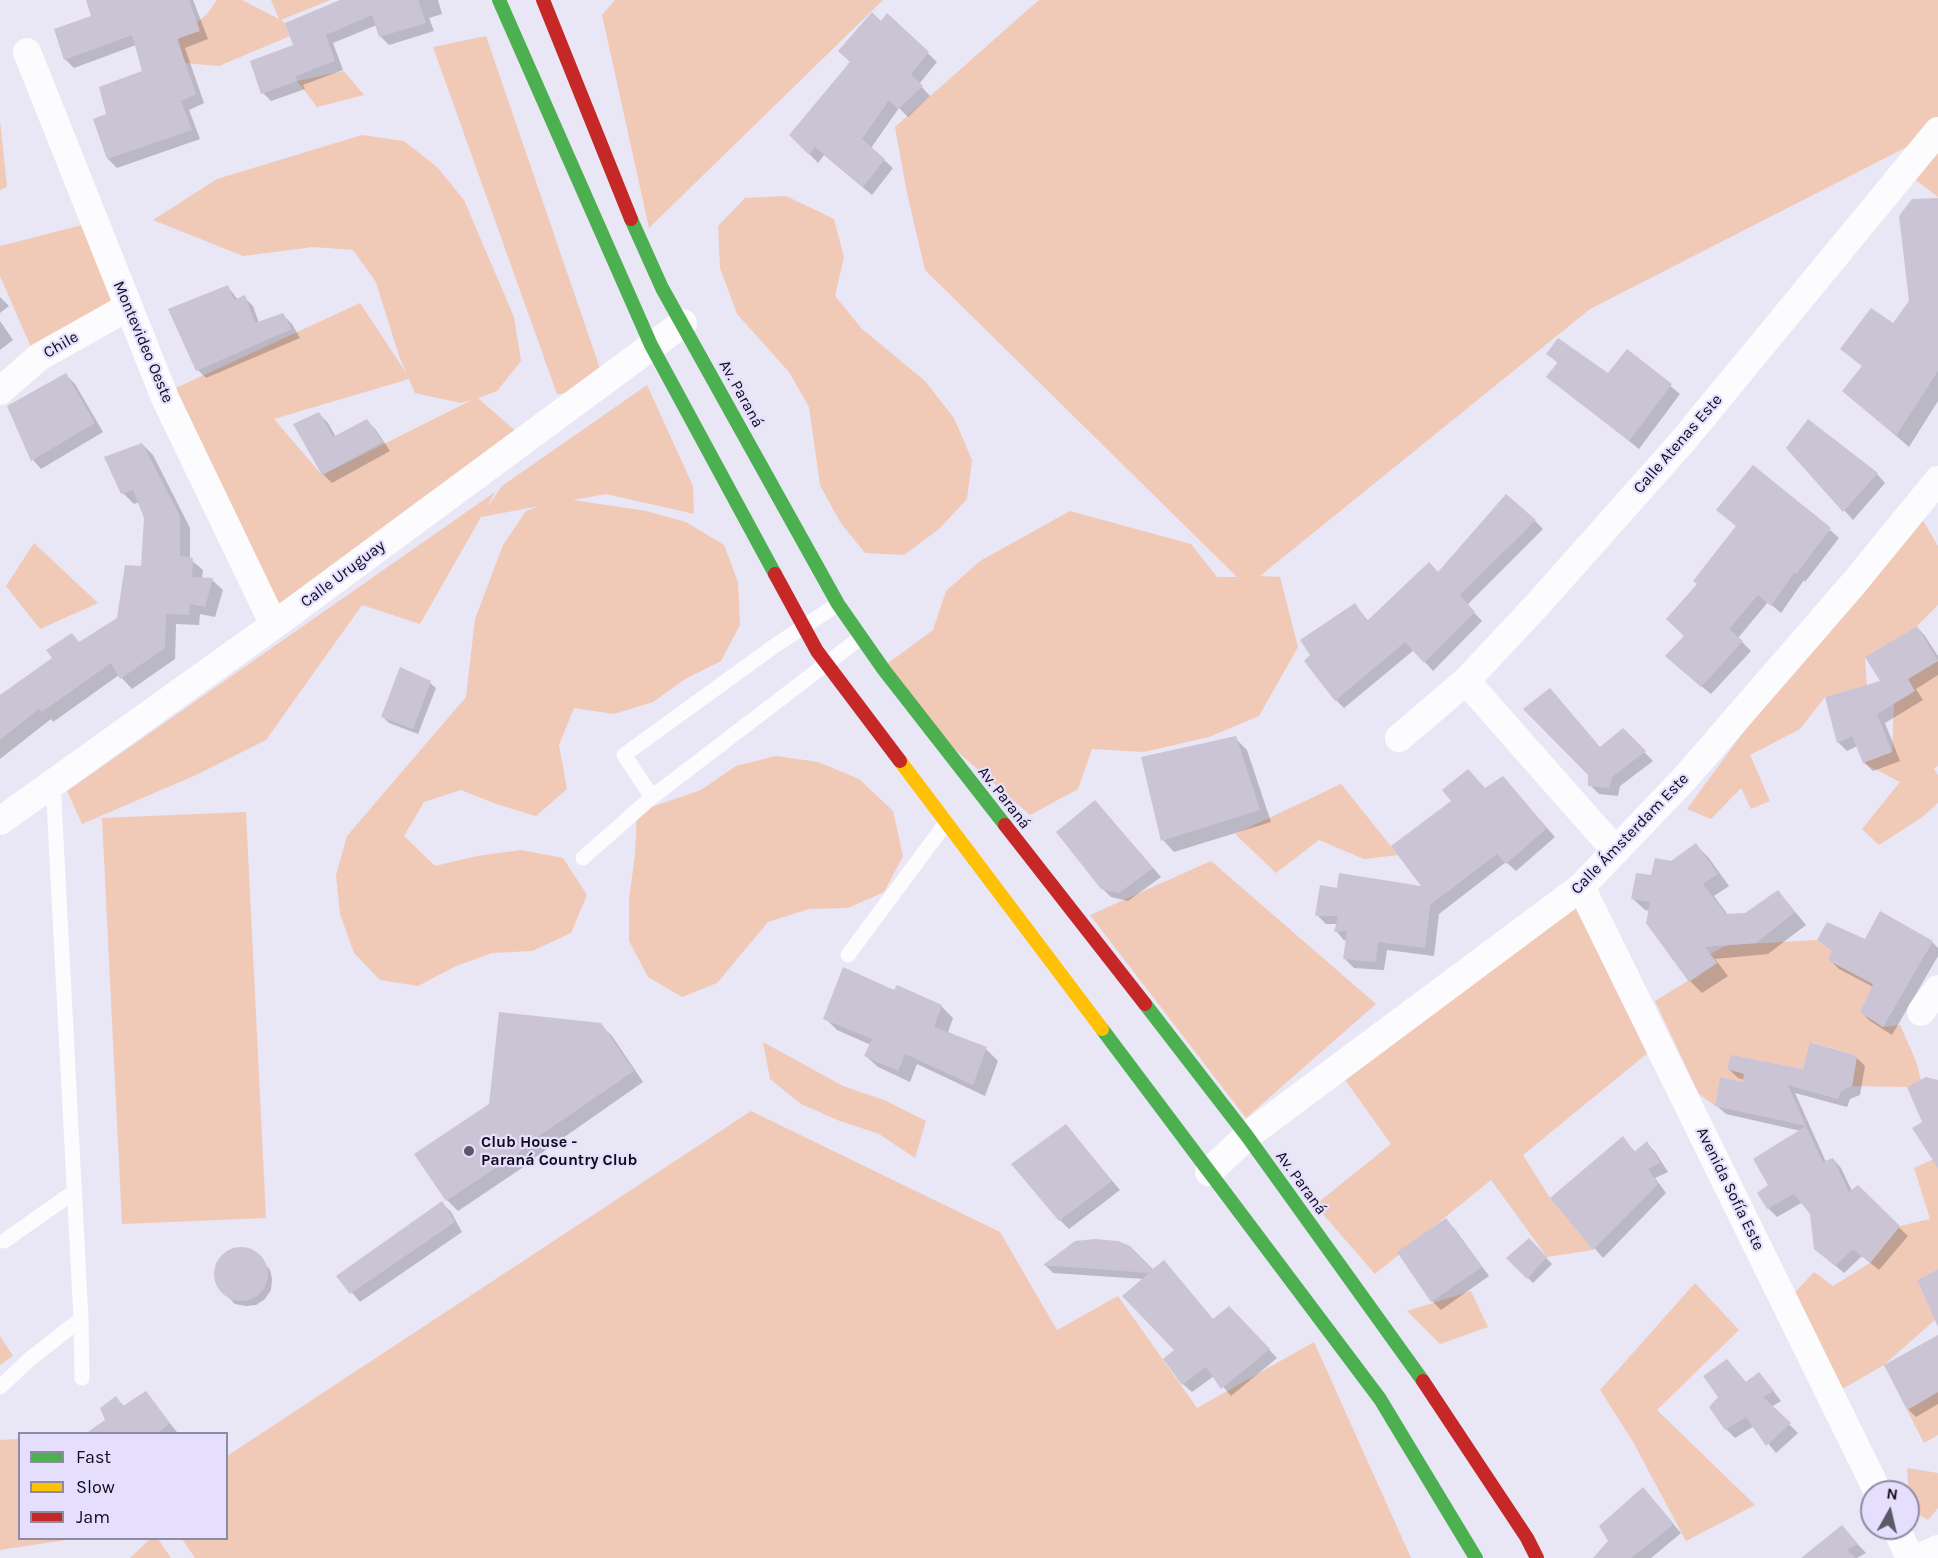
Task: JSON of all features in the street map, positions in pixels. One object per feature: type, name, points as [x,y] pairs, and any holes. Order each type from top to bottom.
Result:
[{"type":"street","points":[[499,0],[651,345],[802,627],[826,663],[1380,1399],[1476,1558]]},
{"type":"street","name":"Av. Paraná","points":[[551,5],[630,216],[662,288],[838,604],[860,638],[1247,1137],[1404,1352],[1527,1538],[1536,1558]]},
{"type":"street","name":"Montevideo Oeste","points":[[27,52],[165,398],[274,625]]},
{"type":"street","name":"Calle Atenas Este","points":[[1399,738],[1467,681],[1682,442],[1938,131]]},
{"type":"street","name":"Chile","points":[[0,391],[39,357],[128,307]]},
{"type":"street","name":"Calle Uruguay","points":[[0,821],[274,625],[683,323]]},
{"type":"street","name":"Calle Ámsterdam Este","points":[[1209,1172],[1247,1137],[1581,887],[1685,778],[1854,583],[1938,480]]},
{"type":"street","points":[[1467,681],[1616,851]]},
{"type":"street","name":"Avenida Sofía Este","points":[[1581,887],[1872,1480]]},
{"type":"street","points":[[1921,1012],[1938,989]]},
{"type":"street","points":[[1902,1540],[1910,1558]]},
{"type":"street","points":[[1919,1558],[1938,1548]]},
{"type":"lane","points":[[652,797],[624,755],[802,627],[838,604]]},
{"type":"lane","points":[[583,858],[652,797],[860,638]]},
{"type":"lane","points":[[53,782],[81,1320],[82,1378]]},
{"type":"lane","points":[[848,955],[946,823]]},
{"type":"lane","points":[[4,1240],[74,1192]]},
{"type":"lane","points":[[0,1387],[30,1359],[81,1320]]},
{"type":"shaded area","points":[[217,0],[242,0],[279,19],[271,0],[330,0],[281,20],[285,23],[290,36],[219,66],[185,63],[178,39],[207,14]]},
{"type":"shaded area","points":[[615,0],[883,0],[649,228],[602,15]]},
{"type":"shaded area","points":[[1039,0],[1938,0],[1938,131],[1590,309],[1260,576],[1280,577],[1298,647],[1259,716],[1209,737],[1144,752],[1092,749],[1078,789],[1030,815],[950,745],[887,664],[933,630],[946,591],[980,561],[1070,511],[1191,544],[1217,577],[1237,577],[925,270],[907,193],[895,127]]},
{"type":"shaded area","points":[[486,36],[607,389],[557,394],[433,47]]},
{"type":"shaded area","points":[[344,71],[364,95],[317,107],[297,81]]},
{"type":"shaded area","points":[[0,120],[7,187],[0,190]]},
{"type":"shaded area","points":[[362,135],[404,141],[437,167],[464,200],[514,317],[521,361],[497,391],[478,398],[527,441],[277,619],[167,392],[360,303],[407,374],[399,356],[376,282],[353,250],[313,247],[243,256],[153,220],[217,179]],"holes":[[[409,379],[415,393],[461,403],[472,400],[322,475],[274,419]]]},
{"type":"shaded area","points":[[1938,136],[1938,197],[1904,171]]},
{"type":"shaded area","points":[[786,196],[834,219],[844,257],[835,296],[862,329],[925,381],[954,418],[972,460],[967,499],[939,529],[904,555],[865,553],[840,522],[820,485],[809,407],[789,372],[737,314],[720,268],[718,226],[745,198]]},
{"type":"shaded area","points":[[90,223],[122,304],[34,354],[0,276],[0,246]]},
{"type":"shaded area","points":[[647,385],[693,486],[694,514],[606,494],[573,500],[646,511],[686,522],[724,545],[738,582],[740,625],[721,661],[685,679],[653,702],[614,714],[574,708],[559,745],[567,789],[536,816],[461,790],[424,802],[404,836],[435,866],[477,856],[521,850],[563,858],[587,895],[571,933],[532,951],[492,953],[456,966],[418,986],[380,980],[354,953],[340,914],[336,875],[347,836],[466,697],[475,619],[503,545],[526,511],[540,506],[481,517],[420,624],[362,605],[266,740],[196,775],[82,824],[67,791],[495,492],[486,509],[502,486]]},
{"type":"shaded area","points":[[1919,514],[1938,546],[1938,605],[1917,626],[1865,657],[1867,685],[1825,697],[1800,729],[1750,755],[1770,801],[1751,809],[1741,788],[1711,819],[1687,809],[1772,693]]},
{"type":"shaded area","points":[[34,543],[98,603],[40,629],[6,586]]},
{"type":"shaded area","points":[[1938,661],[1938,766],[1934,768],[1938,776],[1938,803],[1921,818],[1879,845],[1862,829],[1900,782],[1863,763],[1892,752],[1894,704],[1908,679]]},
{"type":"shaded area","points":[[776,756],[818,762],[859,779],[893,811],[903,856],[884,892],[848,908],[809,909],[768,922],[717,983],[682,997],[648,977],[629,941],[629,899],[635,855],[637,812],[701,790],[736,766]]},
{"type":"shaded area","points":[[1341,784],[1398,855],[1364,859],[1319,840],[1276,873],[1235,834]]},
{"type":"shaded area","points":[[246,812],[266,1218],[122,1224],[102,818]]},
{"type":"shaded area","points":[[1211,861],[1376,1004],[1246,1118],[1090,915]]},
{"type":"shaded area","points":[[1587,899],[1649,1052],[1523,1155],[1550,1198],[1593,1250],[1547,1257],[1491,1180],[1375,1274],[1315,1205],[1391,1144],[1338,1070]]},
{"type":"shaded area","points":[[1817,940],[1832,951],[1828,960],[1873,984],[1860,1012],[1883,1027],[1900,1025],[1916,1061],[1921,1080],[1907,1087],[1852,1086],[1857,1056],[1811,1042],[1803,1069],[1746,1058],[1743,1082],[1720,1077],[1715,1106],[1699,1094],[1655,1001],[1717,963],[1710,954],[1727,945]]},
{"type":"shaded area","points":[[763,1042],[843,1086],[884,1100],[926,1121],[915,1158],[879,1134],[840,1121],[801,1104],[770,1079]]},
{"type":"shaded area","points":[[751,1111],[1000,1232],[1057,1330],[1118,1296],[1197,1408],[1314,1342],[1411,1558],[195,1558],[183,1540],[228,1540],[228,1455]]},
{"type":"shaded area","points":[[1938,1157],[1938,1269],[1917,1280],[1935,1320],[1884,1365],[1832,1395],[1786,1302],[1814,1272],[1833,1286],[1870,1263],[1900,1226],[1930,1219],[1914,1168]]},
{"type":"shaded area","points":[[1695,1283],[1739,1330],[1657,1410],[1755,1505],[1686,1541],[1632,1440],[1600,1390]]},
{"type":"shaded area","points":[[1471,1291],[1488,1327],[1440,1344],[1407,1311]]},
{"type":"shaded area","points":[[0,1336],[13,1356],[0,1365]]},
{"type":"shaded area","points":[[1938,1392],[1938,1435],[1924,1443],[1907,1410]]},
{"type":"shaded area","points":[[18,1439],[18,1540],[65,1540],[0,1550],[0,1440]]},
{"type":"shaded area","points":[[1907,1468],[1938,1473],[1938,1508],[1928,1520],[1920,1515],[1920,1480],[1908,1480]]},
{"type":"shaded area","points":[[149,1540],[159,1540],[171,1558],[130,1558]]},
{"type":"building","points":[[86,0],[189,0],[200,31],[177,39],[196,94],[181,101],[192,130],[107,159],[93,119],[106,114],[99,87],[142,71],[132,35],[64,60],[54,29],[91,16]]},
{"type":"building","points":[[340,0],[418,0],[426,23],[379,37],[372,15],[326,35],[335,61],[296,76],[297,81],[261,94],[250,61],[293,45],[285,23]]},
{"type":"building","points":[[872,12],[881,21],[887,13],[929,52],[911,74],[923,86],[898,109],[889,100],[862,139],[885,159],[863,187],[815,147],[809,155],[789,135],[850,62],[838,51]]},
{"type":"building","points":[[1938,198],[1938,371],[1896,436],[1842,391],[1862,366],[1840,349],[1871,308],[1893,323],[1909,301],[1899,216],[1912,199]]},
{"type":"building","points":[[228,285],[234,300],[245,295],[255,323],[283,313],[292,329],[196,371],[168,309]]},
{"type":"building","points":[[1558,338],[1608,373],[1627,349],[1672,384],[1629,441],[1546,377],[1558,362],[1546,354]]},
{"type":"building","points":[[66,373],[95,423],[31,461],[7,406]]},
{"type":"building","points":[[319,412],[333,437],[367,419],[383,442],[322,475],[293,424]]},
{"type":"building","points":[[1808,419],[1878,473],[1843,512],[1786,448]]},
{"type":"building","points":[[142,443],[180,516],[180,556],[193,558],[192,577],[213,578],[205,607],[190,604],[189,615],[166,614],[165,648],[120,679],[111,663],[42,712],[39,709],[0,740],[0,695],[52,658],[46,650],[72,633],[79,642],[117,618],[125,565],[141,566],[144,518],[133,490],[121,494],[104,457]]},
{"type":"building","points":[[1753,465],[1831,528],[1796,574],[1794,573],[1771,606],[1758,595],[1729,629],[1743,641],[1701,687],[1665,656],[1684,636],[1666,619],[1697,584],[1693,581],[1736,526],[1716,510]]},
{"type":"building","points":[[1506,494],[1536,520],[1460,595],[1475,612],[1424,663],[1405,642],[1335,701],[1304,661],[1310,655],[1300,640],[1355,603],[1367,621],[1429,562],[1438,572]]},
{"type":"building","points":[[1917,626],[1938,661],[1908,679],[1915,691],[1877,714],[1892,752],[1863,763],[1852,736],[1837,743],[1825,697],[1880,681],[1865,657]]},
{"type":"building","points":[[400,667],[431,681],[413,729],[381,717]]},
{"type":"building","points":[[1550,688],[1600,747],[1623,728],[1646,751],[1612,777],[1609,788],[1588,786],[1588,775],[1523,709]]},
{"type":"building","points":[[1236,736],[1260,810],[1161,841],[1141,757]]},
{"type":"building","points":[[1468,769],[1485,788],[1503,776],[1547,828],[1506,864],[1497,854],[1430,905],[1425,948],[1378,942],[1376,962],[1343,959],[1347,931],[1334,932],[1338,916],[1315,916],[1320,885],[1337,888],[1339,873],[1421,886],[1391,846],[1451,801],[1442,790]]},
{"type":"building","points":[[1095,800],[1153,868],[1119,893],[1101,889],[1056,832]]},
{"type":"building","points":[[1696,843],[1718,874],[1703,884],[1726,914],[1745,913],[1778,890],[1795,912],[1756,943],[1705,947],[1717,963],[1689,982],[1646,923],[1650,902],[1631,899],[1636,873],[1651,875],[1655,858],[1671,861]]},
{"type":"building","points":[[1880,911],[1933,941],[1883,1027],[1860,1012],[1873,984],[1828,960],[1832,951],[1817,940],[1827,922],[1865,939]]},
{"type":"building","points":[[843,967],[894,990],[897,985],[942,1005],[934,1027],[987,1047],[973,1085],[905,1054],[898,1071],[864,1056],[872,1039],[823,1019]]},
{"type":"building","points":[[499,1012],[601,1023],[634,1071],[446,1201],[414,1154],[489,1104]]},
{"type":"building","points":[[1810,1042],[1857,1056],[1852,1086],[1841,1091],[1838,1099],[1788,1085],[1806,1126],[1715,1106],[1720,1077],[1743,1082],[1744,1074],[1727,1069],[1731,1055],[1803,1069]]},
{"type":"building","points":[[1926,1077],[1938,1080],[1938,1168],[1912,1128],[1922,1122],[1907,1087]]},
{"type":"building","points":[[1066,1124],[1112,1181],[1059,1221],[1011,1164]]},
{"type":"building","points":[[1806,1126],[1823,1162],[1833,1158],[1849,1192],[1858,1185],[1900,1226],[1870,1263],[1853,1249],[1835,1266],[1814,1249],[1810,1214],[1794,1194],[1767,1209],[1757,1193],[1768,1185],[1753,1159]]},
{"type":"building","points":[[1623,1136],[1634,1152],[1647,1141],[1660,1163],[1648,1169],[1658,1184],[1593,1250],[1550,1198]]},
{"type":"building","points":[[442,1201],[455,1222],[350,1294],[336,1276]]},
{"type":"building","points":[[1446,1218],[1482,1267],[1431,1302],[1397,1252]]},
{"type":"building","points":[[1529,1238],[1547,1257],[1527,1279],[1506,1258]]},
{"type":"building","points":[[1095,1239],[1118,1241],[1130,1246],[1153,1269],[1164,1260],[1213,1319],[1229,1306],[1270,1349],[1221,1389],[1206,1367],[1182,1385],[1163,1359],[1174,1350],[1122,1296],[1149,1273],[1043,1265],[1075,1241]]},
{"type":"building","points":[[241,1247],[251,1249],[260,1255],[266,1264],[268,1274],[266,1284],[260,1293],[251,1299],[241,1301],[231,1299],[222,1293],[216,1284],[214,1274],[216,1264],[222,1255],[231,1249]]},
{"type":"building","points":[[1938,1269],[1938,1327],[1917,1280]]},
{"type":"building","points":[[1938,1335],[1938,1392],[1907,1410],[1884,1365]]},
{"type":"building","points":[[1727,1359],[1746,1382],[1759,1372],[1774,1391],[1763,1397],[1791,1423],[1766,1446],[1746,1417],[1725,1430],[1709,1407],[1718,1397],[1703,1376]]},
{"type":"building","points":[[146,1391],[170,1423],[159,1432],[88,1432],[105,1420],[100,1408],[116,1396],[123,1406]]},
{"type":"building","points":[[1643,1487],[1674,1524],[1631,1558],[1593,1558],[1608,1541],[1599,1526]]},
{"type":"building","points":[[1842,1525],[1858,1544],[1847,1550],[1856,1558],[1801,1558]]},
{"type":"traffic: fast","points":[[499,0],[651,345],[775,574]]},
{"type":"traffic: fast","points":[[631,219],[662,288],[838,604],[884,670],[1005,825]]},
{"type":"traffic: fast","points":[[1145,1004],[1247,1136],[1423,1381]]},
{"type":"traffic: fast","points":[[1102,1029],[1380,1399],[1476,1558]]},
{"type":"traffic: slow","points":[[900,761],[1102,1029]]},
{"type":"traffic: jam","points":[[543,0],[631,219]]},
{"type":"traffic: jam","points":[[775,574],[817,651],[900,761]]},
{"type":"traffic: jam","points":[[1005,825],[1145,1004]]},
{"type":"traffic: jam","points":[[1423,1381],[1527,1538],[1537,1558]]},
{"type":"place","name":"Club House - Paraná Country Club","points":[[469,1151]]}]
